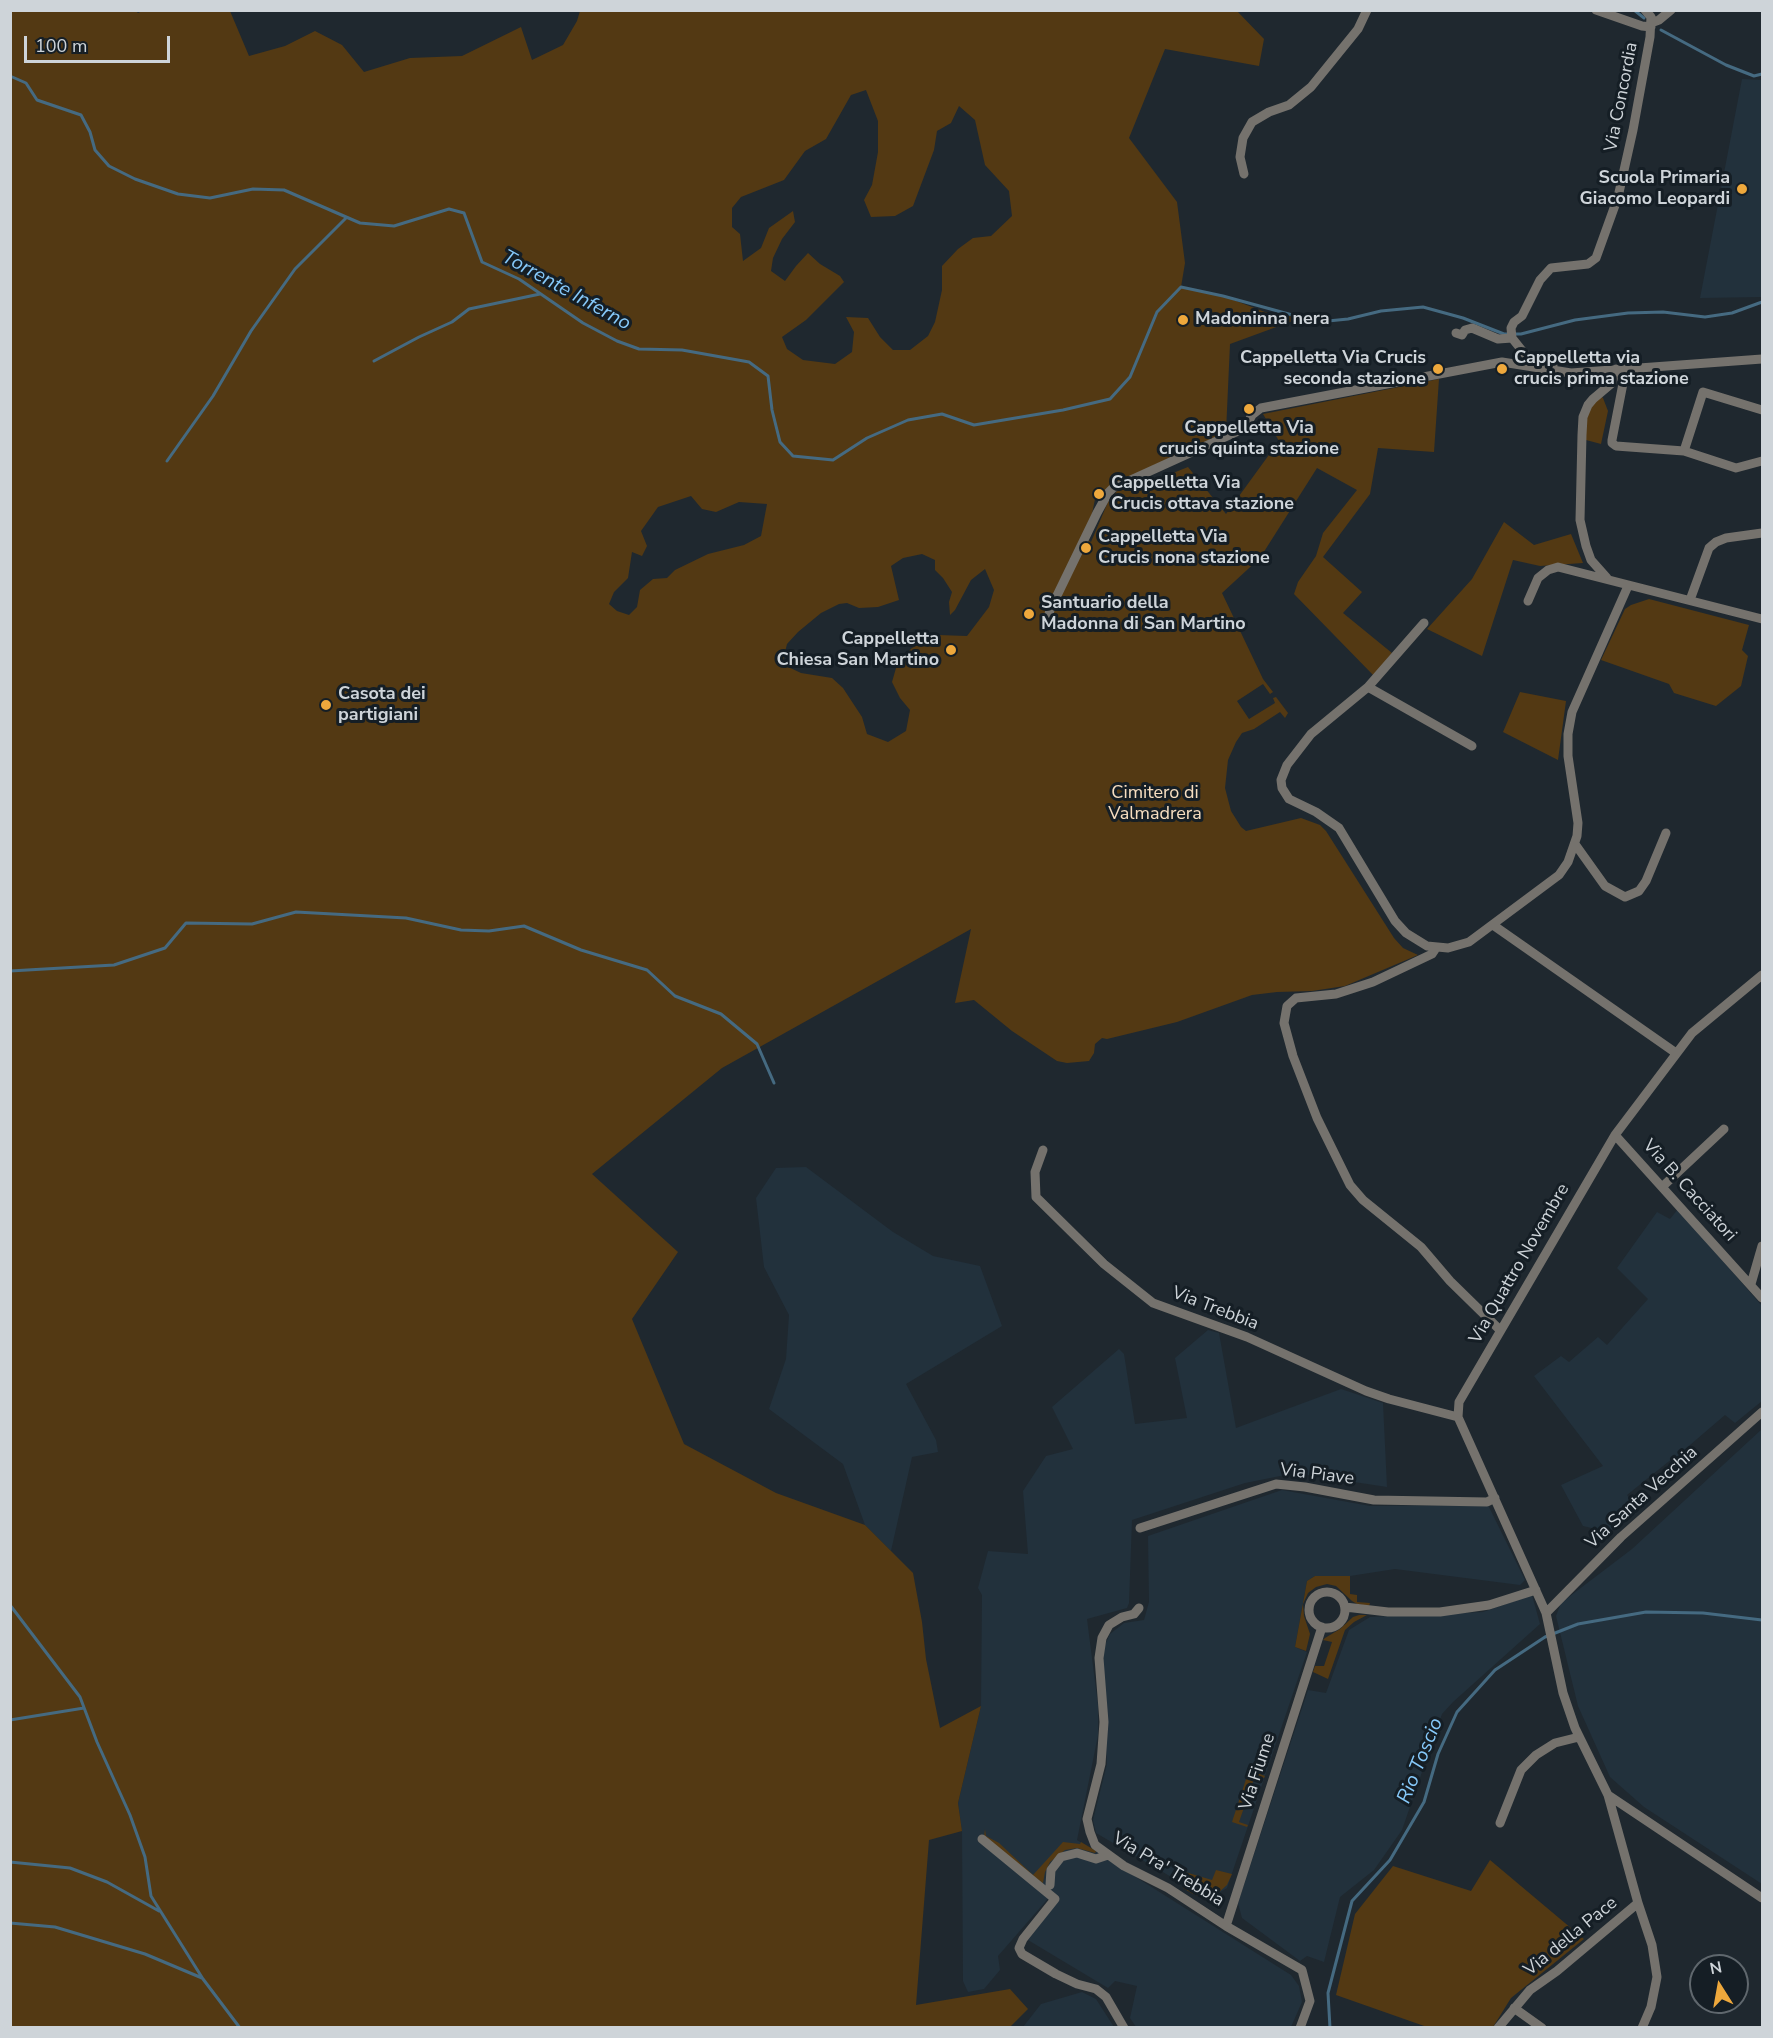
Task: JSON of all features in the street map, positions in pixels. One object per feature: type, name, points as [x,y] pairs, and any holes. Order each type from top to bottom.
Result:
[{"type":"street","points":[[1244,174],[1240,157],[1243,138],[1252,122],[1269,112],[1289,105],[1311,87],[1358,29],[1368,10]]},
{"type":"street","points":[[1596,10],[1642,26],[1651,25],[1671,10]]},
{"type":"street","points":[[1645,10],[1651,17],[1651,25]]},
{"type":"street","name":"Via Concordia","points":[[1512,334],[1514,322],[1522,316],[1538,283],[1551,268],[1588,264],[1596,258],[1618,197],[1633,130],[1651,25]]},
{"type":"street","points":[[1456,333],[1462,335],[1465,330],[1472,328],[1498,339],[1512,334],[1530,358],[1571,373],[1762,359]]},
{"type":"street","points":[[1048,618],[1108,493],[1113,488],[1245,428],[1252,416],[1261,408],[1502,362],[1560,370]]},
{"type":"street","points":[[1621,369],[1612,443],[1616,446],[1684,451],[1736,468],[1762,461]]},
{"type":"street","points":[[1607,578],[1592,560],[1580,520],[1584,415],[1590,401],[1612,383],[1621,369]]},
{"type":"street","points":[[1684,451],[1703,392],[1762,410]]},
{"type":"street","points":[[1690,600],[1709,548],[1726,538],[1762,533]]},
{"type":"street","points":[[1578,572],[1587,568],[1592,560]]},
{"type":"street","points":[[1528,601],[1536,580],[1548,570],[1558,567],[1762,619]]},
{"type":"street","points":[[1424,623],[1368,687],[1311,734],[1283,772],[1282,788],[1289,799],[1316,812],[1339,828],[1395,921],[1406,933],[1427,946],[1448,948],[1469,942],[1493,925],[1558,875],[1568,862],[1575,843],[1578,823],[1568,756],[1568,734],[1572,712],[1628,586]]},
{"type":"street","points":[[1368,687],[1472,746]]},
{"type":"street","points":[[1575,843],[1605,886],[1625,897],[1639,891],[1646,881],[1666,833]]},
{"type":"street","points":[[1493,925],[1676,1053]]},
{"type":"street","points":[[1436,948],[1432,954],[1373,982],[1336,994],[1296,998],[1287,1006],[1284,1023],[1293,1056],[1317,1118],[1350,1185],[1363,1200],[1421,1247],[1450,1281],[1500,1330]]},
{"type":"street","name":"Via Quattro Novembre","points":[[1458,1417],[1459,1402],[1615,1135],[1692,1033],[1762,975]]},
{"type":"street","points":[[1662,1187],[1724,1129]]},
{"type":"street","name":"Via B. Cacciatori","points":[[1615,1135],[1762,1298]]},
{"type":"street","name":"Via Trebbia","points":[[1043,1150],[1035,1172],[1036,1197],[1104,1264],[1153,1303],[1247,1337],[1366,1391],[1458,1417]]},
{"type":"street","points":[[1751,1284],[1762,1246]]},
{"type":"street","name":"Via Santa Vecchia","points":[[1546,1613],[1621,1537],[1762,1412]]},
{"type":"street","points":[[1458,1417],[1546,1613]]},
{"type":"street","name":"Via Piave","points":[[1140,1528],[1275,1484],[1305,1487],[1374,1500],[1488,1502],[1495,1498]]},
{"type":"street","points":[[1345,1606],[1388,1612],[1440,1612],[1489,1605],[1536,1590]]},
{"type":"street","points":[[1324,1592],[1331,1592],[1342,1599],[1345,1606],[1342,1620],[1336,1626],[1322,1627],[1316,1624],[1310,1613],[1312,1600],[1324,1592]]},
{"type":"street","name":"Via Pra' Trebbia","points":[[1139,1608],[1134,1614],[1109,1624],[1102,1638],[1100,1658],[1104,1722],[1101,1764],[1087,1819],[1095,1845],[1124,1866],[1168,1888],[1226,1926],[1302,1970],[1310,2001],[1300,2028]]},
{"type":"street","name":"Via della Pace","points":[[1498,2028],[1530,1990],[1557,1971],[1638,1903],[1608,1795],[1580,1737],[1563,1693],[1546,1613]]},
{"type":"street","name":"Via Fiume","points":[[1226,1926],[1322,1627]]},
{"type":"street","points":[[1500,1823],[1512,1787],[1521,1770],[1536,1755],[1555,1743],[1580,1737]]},
{"type":"street","points":[[1608,1795],[1762,1898]]},
{"type":"street","points":[[982,1839],[1055,1899],[1023,1939],[1019,1948],[1022,1954],[1077,1984],[1096,1989],[1106,1997],[1124,2028]]},
{"type":"street","points":[[1050,1885],[1051,1870],[1061,1857],[1077,1853],[1096,1859],[1108,1855]]},
{"type":"street","points":[[1638,1903],[1652,1945],[1657,1977],[1651,2007],[1642,2028]]},
{"type":"street","points":[[1514,2008],[1542,2028]]},
{"type":"shaded area","name":"Scuola Primaria Giacomo Leopardi","points":[[1742,79],[1762,80],[1762,297],[1700,298]]},
{"type":"shaded area","points":[[806,1167],[893,1232],[933,1256],[980,1266],[1002,1326],[906,1384],[936,1440],[938,1452],[912,1457],[891,1551],[865,1525],[843,1464],[769,1409],[786,1359],[789,1315],[764,1267],[756,1198],[776,1168]]},
{"type":"shaded area","points":[[1678,1209],[1762,1306],[1762,1401],[1735,1423],[1725,1415],[1683,1451],[1689,1457],[1679,1465],[1673,1458],[1627,1495],[1637,1508],[1609,1532],[1583,1526],[1561,1485],[1603,1466],[1534,1376],[1561,1356],[1569,1362],[1598,1337],[1607,1345],[1648,1299],[1617,1268],[1657,1212],[1670,1219]]},
{"type":"shaded area","points":[[1208,1330],[1219,1333],[1236,1428],[1341,1389],[1383,1403],[1387,1487],[1295,1473],[1245,1483],[1132,1520],[1127,1608],[1087,1619],[1098,1705],[1098,1735],[1077,1840],[1291,1975],[1299,1986],[1302,2002],[1291,2027],[1136,2027],[1130,2018],[1137,1986],[1115,1981],[1108,1988],[1028,1940],[1059,1899],[1052,1894],[998,1956],[1000,1970],[984,1989],[968,1992],[963,1981],[962,1831],[958,1803],[981,1706],[982,1595],[978,1588],[988,1551],[1028,1554],[1023,1491],[1046,1456],[1073,1449],[1052,1407],[1119,1349],[1124,1354],[1135,1424],[1187,1418],[1175,1358]]},
{"type":"shaded area","points":[[1762,1429],[1762,1884],[1644,1807],[1610,1777],[1578,1706],[1556,1616],[1561,1603],[1632,1549]]},
{"type":"shaded area","points":[[1282,1490],[1370,1506],[1488,1505],[1525,1580],[1520,1585],[1395,1569],[1350,1576],[1315,1576],[1307,1581],[1295,1647],[1307,1652],[1227,1888],[1209,1899],[1096,1833],[1093,1820],[1107,1764],[1102,1679],[1104,1647],[1110,1634],[1124,1623],[1144,1620],[1149,1602],[1148,1536]]},
{"type":"shaded area","points":[[1532,1595],[1540,1624],[1442,1714],[1402,1830],[1374,1870],[1340,1897],[1324,1962],[1307,1956],[1300,1961],[1242,1918],[1238,1903],[1308,1690],[1326,1693],[1349,1630],[1370,1617],[1483,1612]]},
{"type":"shaded area","points":[[1082,1992],[1096,1999],[1114,2027],[1023,2027],[1041,2004]]},
{"type":"green space","name":"Cimitero di Valmadrera","points":[[135,10],[138,13],[144,10],[230,11],[249,56],[285,46],[315,31],[342,45],[364,72],[410,58],[462,56],[521,27],[532,60],[563,45],[580,11],[1237,11],[1264,39],[1259,66],[1165,49],[1129,138],[1177,202],[1185,263],[1181,287],[1223,296],[1265,312],[1301,318],[1230,344],[1226,432],[1110,487],[1095,499],[1087,539],[1091,542],[1108,502],[1117,491],[1136,481],[1133,489],[1188,467],[1226,514],[1279,441],[1263,414],[1439,379],[1434,452],[1378,448],[1370,494],[1323,557],[1362,592],[1343,613],[1392,653],[1374,676],[1294,594],[1298,582],[1316,556],[1323,533],[1357,490],[1317,468],[1260,558],[1222,593],[1263,679],[1273,692],[1270,694],[1263,684],[1237,701],[1249,719],[1275,703],[1273,698],[1276,697],[1288,713],[1285,718],[1280,712],[1254,729],[1242,733],[1236,742],[1228,760],[1225,788],[1231,811],[1246,831],[1301,818],[1320,825],[1394,938],[1403,948],[1418,955],[1345,986],[1252,995],[1177,1022],[1107,1039],[1102,1038],[1095,1044],[1094,1053],[1089,1061],[1067,1063],[1057,1061],[1012,1031],[974,1000],[955,1003],[971,929],[722,1068],[592,1174],[678,1252],[632,1319],[684,1444],[776,1493],[865,1525],[913,1573],[926,1659],[940,1728],[981,1706],[958,1803],[962,1831],[929,1840],[916,2005],[1010,1989],[1028,2009],[1009,2028],[11,2028],[11,11]],"holes":[[[866,90],[878,121],[878,152],[872,185],[864,200],[871,217],[895,216],[913,206],[934,150],[937,131],[951,123],[959,106],[975,120],[985,165],[1009,191],[1012,216],[991,236],[973,238],[958,249],[942,266],[942,290],[935,322],[928,336],[910,350],[893,350],[880,337],[868,318],[846,317],[854,332],[852,352],[835,364],[803,360],[787,349],[782,337],[806,320],[844,282],[840,276],[820,264],[808,253],[785,281],[771,271],[773,258],[782,239],[795,222],[793,211],[769,228],[761,248],[743,261],[740,234],[732,227],[732,208],[741,197],[784,180],[805,151],[826,139],[851,95]],[[691,496],[702,509],[716,512],[739,502],[767,504],[761,536],[744,545],[708,554],[675,570],[667,578],[653,579],[640,590],[637,607],[629,615],[617,611],[609,604],[614,592],[628,578],[632,552],[642,556],[647,546],[641,531],[658,507]],[[922,554],[935,560],[935,570],[952,592],[949,602],[950,615],[971,580],[985,569],[994,590],[989,607],[967,636],[938,635],[912,648],[898,661],[892,682],[900,698],[910,710],[906,731],[888,742],[867,734],[862,717],[843,688],[832,678],[801,673],[782,664],[787,644],[821,613],[839,604],[847,603],[859,608],[878,607],[899,600],[891,566],[903,558]]]},
{"type":"green space","points":[[1599,394],[1608,411],[1601,444],[1586,440],[1585,412]]},
{"type":"green space","points":[[1504,522],[1534,545],[1571,534],[1583,563],[1540,566],[1513,560],[1482,656],[1427,629],[1472,579]]},
{"type":"green space","points":[[1649,599],[1749,625],[1742,650],[1748,656],[1741,686],[1716,706],[1674,693],[1669,684],[1601,660],[1625,609]]},
{"type":"green space","points":[[1520,692],[1566,701],[1558,760],[1503,732]]},
{"type":"green space","points":[[1315,1576],[1350,1576],[1350,1594],[1357,1595],[1357,1602],[1370,1603],[1369,1606],[1357,1604],[1336,1586],[1327,1584],[1316,1587],[1308,1593],[1303,1604],[1310,1634],[1306,1651],[1295,1647],[1307,1581]]},
{"type":"green space","points":[[1359,1615],[1367,1615],[1345,1630],[1328,1679],[1313,1672],[1315,1666],[1324,1666],[1332,1642],[1323,1640]]},
{"type":"green space","points":[[1249,1770],[1265,1776],[1264,1778],[1255,1776],[1239,1822],[1248,1825],[1247,1827],[1232,1822]]},
{"type":"green space","points":[[985,1829],[986,1836],[999,1843],[1033,1875],[1063,1842],[1080,1844],[1081,1842],[1096,1851],[1095,1853],[1077,1848],[1065,1850],[1050,1862],[1043,1883],[984,1837]]},
{"type":"green space","points":[[1490,1860],[1584,1939],[1511,1998],[1493,2027],[1427,2027],[1336,1995],[1355,1914],[1393,1866],[1471,1891]]},
{"type":"green space","points":[[1216,1870],[1232,1874],[1227,1885],[1217,1894],[1202,1897],[1183,1888],[1185,1872],[1212,1880]]},
{"type":"waterway","points":[[1634,10],[1644,18]]},
{"type":"waterway","points":[[1661,30],[1726,65],[1754,76],[1762,74]]},
{"type":"waterway","name":"Torrente Inferno","points":[[10,76],[26,83],[37,100],[81,115],[90,132],[95,150],[109,166],[135,179],[178,194],[210,198],[253,189],[284,190],[360,223],[394,226],[449,209],[464,213],[482,262],[519,279],[583,323],[617,341],[639,349],[682,350],[749,362],[768,376],[772,410],[780,442],[793,456],[833,460],[867,438],[908,420],[942,414],[974,425],[1063,410],[1110,399],[1130,377],[1157,312],[1181,287],[1318,322],[1348,319],[1381,311],[1423,307],[1463,318],[1504,334],[1521,334],[1575,320],[1628,313],[1663,312],[1705,317],[1732,313],[1762,302]]},
{"type":"waterway","points":[[167,461],[213,396],[251,331],[295,269],[346,218]]},
{"type":"waterway","points":[[374,361],[452,322],[469,309],[540,294]]},
{"type":"waterway","points":[[10,971],[114,965],[165,948],[186,923],[252,924],[296,912],[406,918],[461,930],[489,931],[524,926],[581,950],[647,970],[675,996],[721,1014],[757,1044],[774,1083]]},
{"type":"waterway","points":[[10,1605],[80,1697],[97,1742],[130,1815],[145,1857],[151,1896],[203,1979],[240,2028]]},
{"type":"waterway","name":"Rio Toscio","points":[[1330,2028],[1328,1993],[1352,1901],[1390,1860],[1424,1802],[1438,1754],[1457,1712],[1495,1670],[1545,1637],[1578,1624],[1646,1612],[1703,1613],[1762,1620]]},
{"type":"waterway","points":[[10,1720],[84,1708]]},
{"type":"waterway","points":[[10,1862],[70,1868],[107,1882],[159,1911]]},
{"type":"waterway","points":[[10,1923],[55,1927],[145,1954],[202,1978]]},
{"type":"place","name":"Scuola Primaria Giacomo Leopardi","points":[[1742,189]]},
{"type":"place","name":"Madoninna nera","points":[[1183,320]]},
{"type":"place","name":"Cappelletta Via Crucis seconda stazione","points":[[1438,369]]},
{"type":"place","name":"Cappelletta via crucis prima stazione","points":[[1502,369]]},
{"type":"place","name":"Cappelletta Via crucis quinta stazione","points":[[1249,409]]},
{"type":"place","name":"Cappelletta Via Crucis ottava stazione","points":[[1099,494]]},
{"type":"place","name":"Cappelletta Via Crucis nona stazione","points":[[1086,548]]},
{"type":"place","name":"Santuario della Madonna di San Martino","points":[[1029,614]]},
{"type":"place","name":"Cappelletta Chiesa San Martino","points":[[951,650]]},
{"type":"place","name":"Casota dei partigiani","points":[[326,705]]}]
